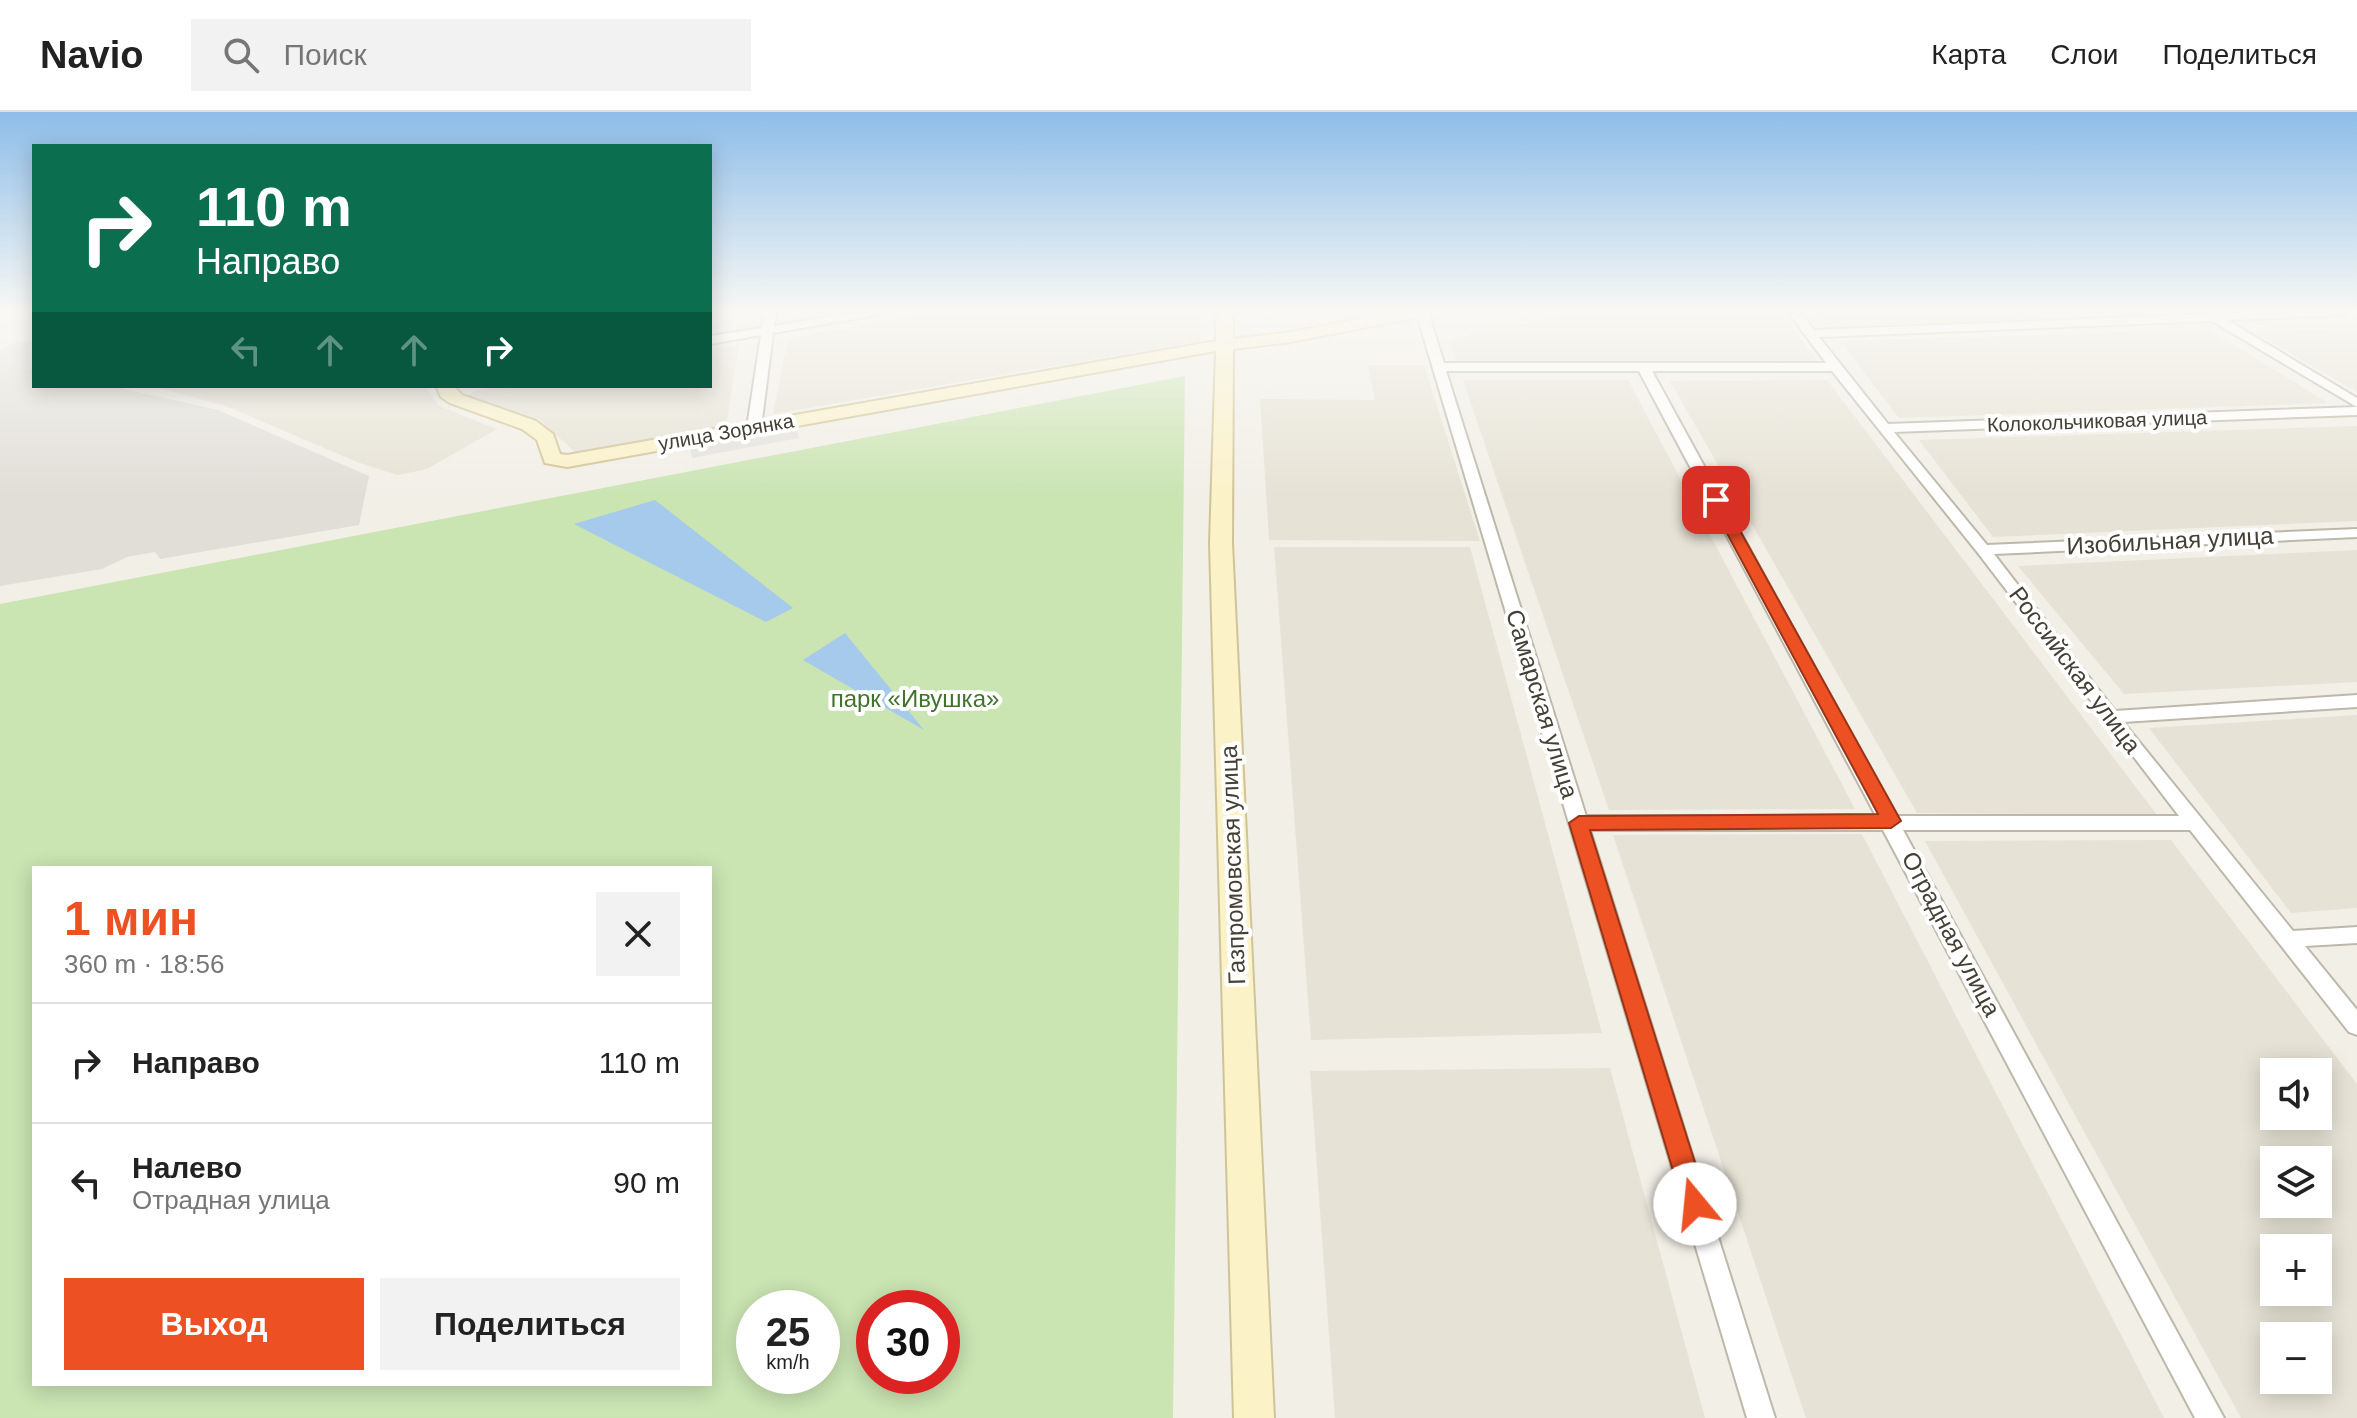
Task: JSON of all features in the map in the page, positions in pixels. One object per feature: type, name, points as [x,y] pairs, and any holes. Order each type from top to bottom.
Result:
[{"type":"street","points":[[754,427],[762,373]]},
{"type":"street","name":"улица Зорянка","points":[[446,388],[447,393],[456,399],[529,425],[546,438],[552,459],[567,461],[1064,373]]},
{"type":"street","name":"Газпромовская улица","points":[[1222,373],[1221,543],[1254,1418]]},
{"type":"street","name":"Самарская улица","points":[[1441,373],[1761,1418]]},
{"type":"street","name":"Отрадная улица","points":[[1647,373],[1891,821],[2210,1418]]},
{"type":"street","name":"Российская улица","points":[[1840,373],[2357,1026]]},
{"type":"street","points":[[2307,373],[2357,403]]},
{"type":"street","name":"Колокольчиковая улица","points":[[1884,428],[2357,411]]},
{"type":"street","name":"Изобильная улица","points":[[1983,550],[2357,533]]},
{"type":"street","points":[[2110,717],[2357,701]]},
{"type":"street","points":[[1579,823],[2195,823]]},
{"type":"street","points":[[2289,939],[2357,935]]},
{"type":"shaded area","points":[[0,373],[32,373],[32,388],[120,388],[218,410],[369,476],[359,525],[160,559],[155,552],[127,557],[102,569],[0,586]]},
{"type":"shaded area","points":[[712,373],[735,373],[726,427],[576,453],[539,419],[466,396],[492,388],[712,388]]},
{"type":"shaded area","points":[[781,373],[1013,373],[773,414]]},
{"type":"shaded area","points":[[1370,373],[1427,373],[1480,541],[1269,540],[1260,399],[1375,400]]},
{"type":"shaded area","points":[[1864,373],[2279,373],[2328,403],[1899,418]]},
{"type":"shaded area","points":[[2324,373],[2357,373],[2357,392]]},
{"type":"shaded area","points":[[1463,380],[1628,380],[1855,809],[1609,810]]},
{"type":"shaded area","points":[[1827,380],[2157,815],[1917,813],[1670,381]]},
{"type":"shaded area","points":[[159,388],[426,388],[439,406],[497,429],[427,469],[397,475],[357,462],[226,406]]},
{"type":"shaded area","points":[[794,424],[799,438],[692,458],[689,443]]},
{"type":"shaded area","points":[[2357,426],[2357,521],[1993,537],[1919,440]]},
{"type":"shaded area","points":[[1274,547],[1470,547],[1602,1033],[1311,1040]]},
{"type":"shaded area","points":[[2357,550],[2357,682],[2124,694],[2018,566]]},
{"type":"shaded area","points":[[2357,715],[2357,908],[2291,913],[2149,728]]},
{"type":"shaded area","points":[[1862,834],[2164,1418],[1806,1418],[1613,835]]},
{"type":"shaded area","points":[[2171,840],[2357,1084],[2357,1418],[2241,1418],[1925,841]]},
{"type":"shaded area","points":[[1610,1068],[1705,1418],[1335,1418],[1310,1071]]},
{"type":"green space","name":"парк «Ивушка»","points":[[1185,376],[1173,1418],[0,1418],[0,604]]},
{"type":"water","points":[[655,500],[793,608],[766,622],[574,524]]},
{"type":"water","points":[[845,633],[924,730],[803,660]]},
{"type":"route","points":[[1695,1204],[1579,823],[1891,821],[1716,500]]}]
